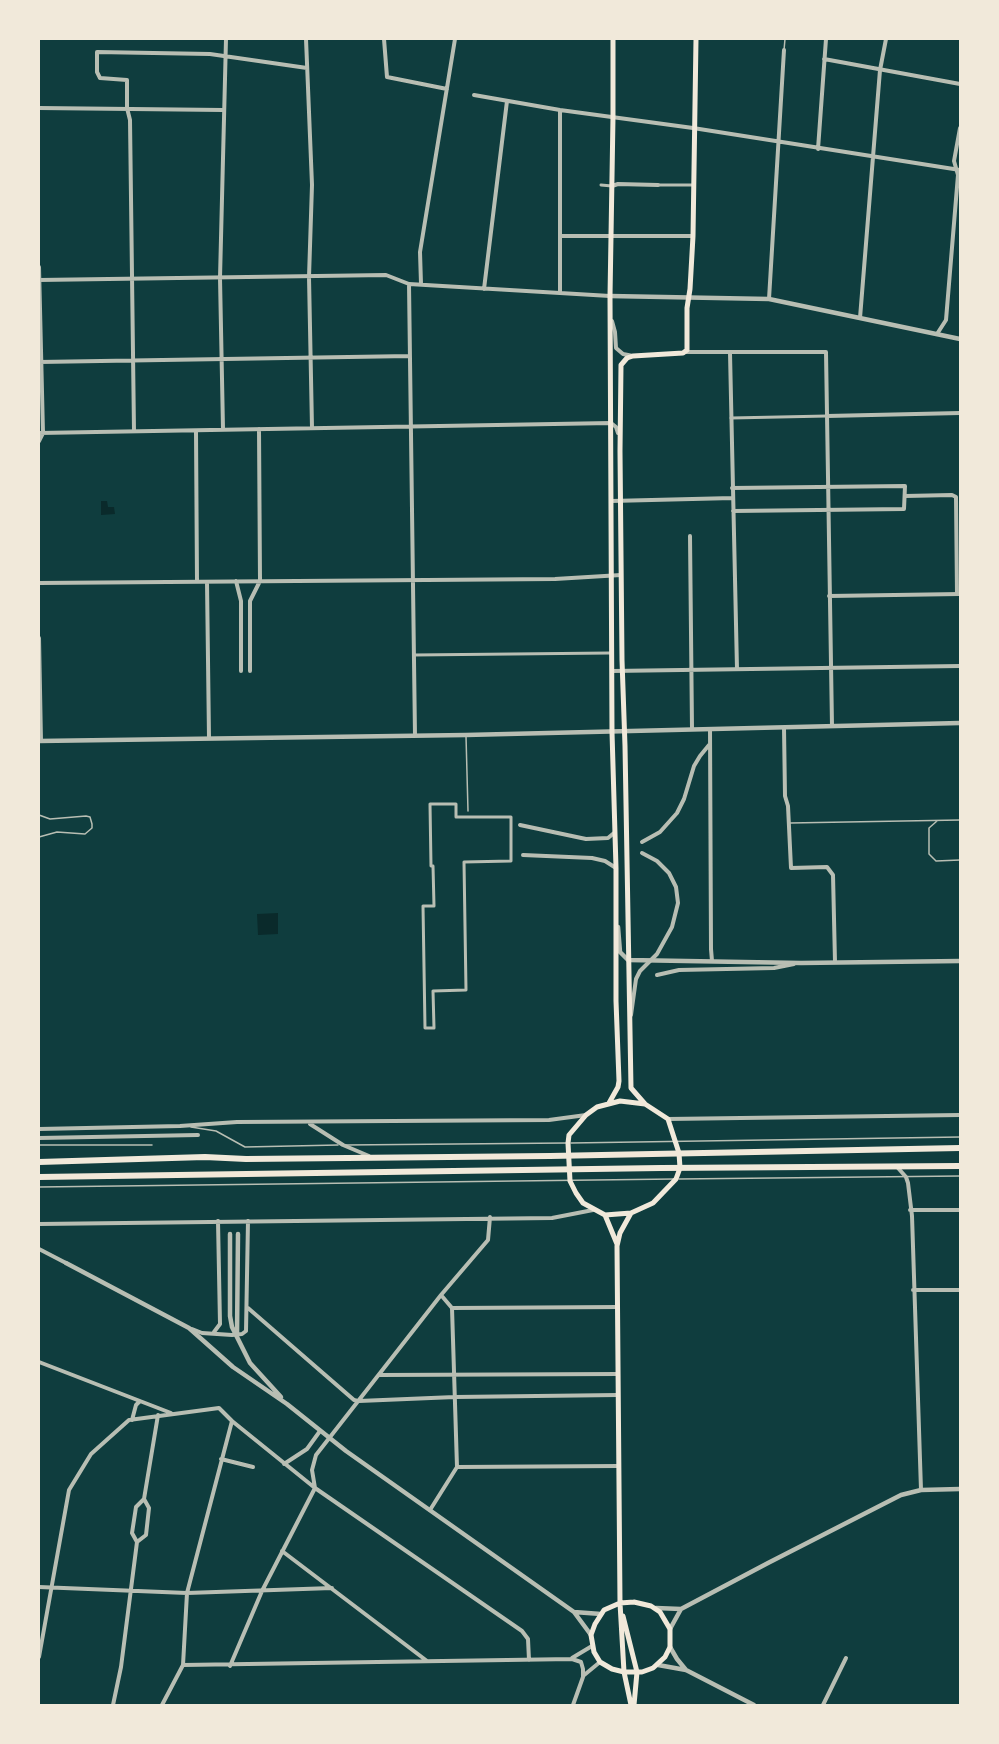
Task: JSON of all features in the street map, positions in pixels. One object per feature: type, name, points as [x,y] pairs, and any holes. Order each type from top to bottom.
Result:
[{"type":"highway","points":[[39,1162],[205,1157],[246,1159],[960,1148]]},
{"type":"highway","points":[[39,1177],[960,1166]]},
{"type":"main road","points":[[609,1103],[618,1087],[612,732],[610,318],[614,117],[613,39]]},
{"type":"main road","points":[[645,1104],[631,1088],[622,671],[621,365],[627,358],[633,356],[686,352],[693,236],[696,39]]},
{"type":"main road","points":[[633,1101],[645,1104],[668,1119],[679,1153],[680,1168],[676,1179],[653,1203],[631,1213],[605,1215],[593,1210],[579,1197],[570,1181],[569,1135],[586,1114],[609,1103],[633,1101]]},
{"type":"main road","points":[[631,1213],[620,1233],[617,1246],[620,1603],[624,1672],[633,1705]]},
{"type":"main road","points":[[605,1215],[617,1246]]},
{"type":"main road","points":[[620,1603],[637,1672],[633,1705]]},
{"type":"main road","points":[[620,1603],[641,1603],[656,1608],[669,1629],[670,1647],[658,1665],[647,1670],[624,1672],[612,1669],[600,1662],[592,1646],[591,1635],[601,1614],[609,1607],[620,1603]]},
{"type":"street","points":[[223,429],[220,278],[226,39]]},
{"type":"street","points":[[306,39],[312,185],[309,277],[312,428]]},
{"type":"street","points":[[384,39],[387,77],[447,89]]},
{"type":"street","points":[[422,284],[420,252],[455,39]]},
{"type":"street","points":[[818,149],[826,39]]},
{"type":"street","points":[[860,318],[880,70],[886,39]]},
{"type":"street","points":[[769,299],[784,50]]},
{"type":"street","points":[[134,431],[130,120],[127,108],[127,80],[100,78],[97,72],[97,52],[210,54],[307,68]]},
{"type":"street","points":[[824,59],[960,84]]},
{"type":"street","points":[[474,95],[958,170]]},
{"type":"street","points":[[484,289],[507,101]]},
{"type":"street","points":[[39,108],[223,110]]},
{"type":"street","points":[[560,110],[560,292]]},
{"type":"street","points":[[937,334],[946,320],[958,175],[954,161],[960,128]]},
{"type":"street","points":[[601,185],[693,185]]},
{"type":"street","points":[[560,236],[693,236]]},
{"type":"street","points":[[39,267],[41,433],[39,441]]},
{"type":"street","points":[[39,280],[386,275],[409,284],[484,289],[610,296],[769,299],[960,339]]},
{"type":"street","points":[[409,284],[415,735]]},
{"type":"street","points":[[610,318],[615,332],[616,348],[623,354],[633,356]]},
{"type":"street","points":[[686,352],[826,352],[832,726]]},
{"type":"street","points":[[730,353],[737,669]]},
{"type":"street","points":[[40,362],[410,356]]},
{"type":"street","points":[[731,418],[960,413]]},
{"type":"street","points":[[41,433],[611,423],[618,429],[620,451]]},
{"type":"street","points":[[250,671],[250,601],[260,581],[259,429]]},
{"type":"street","points":[[196,431],[197,582]]},
{"type":"street","points":[[732,488],[905,486],[904,509],[733,511]]},
{"type":"street","points":[[829,596],[958,594],[956,497],[952,495],[905,496]]},
{"type":"street","points":[[612,501],[733,498]]},
{"type":"street","points":[[690,536],[692,729]]},
{"type":"street","points":[[39,583],[555,579],[621,575]]},
{"type":"street","points":[[236,581],[241,601],[241,671]]},
{"type":"street","points":[[207,582],[209,738]]},
{"type":"street","points":[[39,638],[40,741],[466,735],[960,723]]},
{"type":"street","points":[[414,655],[612,653]]},
{"type":"street","points":[[612,670],[960,666]]},
{"type":"street","points":[[784,728],[785,796],[788,806],[791,868],[827,867],[833,875],[835,963]]},
{"type":"street","points":[[710,729],[712,961]]},
{"type":"street","points":[[642,842],[660,832],[677,813],[684,799],[694,766],[710,744]]},
{"type":"street","points":[[430,804],[456,804],[456,817],[511,817],[511,861],[464,862],[466,990],[433,991],[434,1028],[425,1028],[423,906],[434,906],[430,804]]},
{"type":"street","points":[[520,825],[586,839],[608,838],[614,833]]},
{"type":"street","points":[[630,1022],[636,979],[640,971],[652,961],[672,927],[678,903],[669,873],[657,861],[642,853]]},
{"type":"street","points":[[523,855],[592,858],[605,861],[616,868]]},
{"type":"street","points":[[616,919],[620,952],[628,960],[801,963],[960,961]]},
{"type":"street","points":[[657,975],[679,970],[774,968],[801,963]]},
{"type":"street","points":[[39,1129],[180,1126],[237,1122],[549,1120],[586,1114]]},
{"type":"street","points":[[668,1119],[960,1114]]},
{"type":"street","points":[[309,1123],[369,1157]]},
{"type":"street","points":[[39,1138],[198,1135]]},
{"type":"street","points":[[897,1167],[906,1177],[909,1189],[921,1490]]},
{"type":"street","points":[[39,1224],[552,1218],[593,1210]]},
{"type":"street","points":[[910,1210],[960,1210]]},
{"type":"street","points":[[230,1666],[262,1591],[315,1488],[312,1470],[316,1455],[441,1295],[488,1240],[490,1218]]},
{"type":"street","points":[[214,1333],[220,1325],[218,1221]]},
{"type":"street","points":[[39,1249],[189,1328],[199,1332],[237,1335],[243,1334],[246,1330],[248,1221]]},
{"type":"street","points":[[230,1234],[232,1329],[256,1370],[287,1404]]},
{"type":"street","points":[[237,1335],[238,1234]]},
{"type":"street","points":[[913,1290],[960,1290]]},
{"type":"street","points":[[430,1510],[457,1467],[452,1308],[441,1295]]},
{"type":"street","points":[[452,1308],[618,1307]]},
{"type":"street","points":[[247,1308],[354,1400],[358,1401],[618,1395]]},
{"type":"street","points":[[189,1328],[233,1367],[287,1404],[329,1438],[574,1612],[591,1635]]},
{"type":"street","points":[[39,1362],[172,1413]]},
{"type":"street","points":[[380,1375],[618,1374]]},
{"type":"street","points":[[132,1420],[136,1405],[140,1401]]},
{"type":"street","points":[[39,1657],[69,1490],[91,1454],[132,1420],[219,1408],[315,1488],[522,1630],[528,1639],[529,1660]]},
{"type":"street","points":[[113,1705],[121,1667],[137,1542],[132,1533],[136,1507],[144,1498],[158,1415]]},
{"type":"street","points":[[162,1705],[183,1665],[187,1593],[232,1421]]},
{"type":"street","points":[[284,1464],[307,1449],[320,1431]]},
{"type":"street","points":[[221,1459],[253,1467]]},
{"type":"street","points":[[457,1467],[619,1466]]},
{"type":"street","points":[[656,1608],[681,1609],[894,1498],[921,1490],[960,1489]]},
{"type":"street","points":[[137,1542],[146,1535],[149,1508],[144,1498]]},
{"type":"street","points":[[282,1551],[429,1662]]},
{"type":"street","points":[[39,1587],[187,1593],[332,1588]]},
{"type":"street","points":[[669,1629],[681,1609]]},
{"type":"street","points":[[574,1612],[601,1614]]},
{"type":"street","points":[[572,1659],[592,1646]]},
{"type":"street","points":[[670,1647],[676,1659],[686,1670]]},
{"type":"street","points":[[823,1705],[846,1658]]},
{"type":"street","points":[[183,1665],[572,1659],[581,1662],[583,1677],[573,1705]]},
{"type":"street","points":[[583,1677],[600,1662]]},
{"type":"street","points":[[658,1665],[686,1670],[754,1705]]},
{"type":"lane","points":[[784,50],[785,39]]},
{"type":"lane","points":[[466,735],[468,811]]},
{"type":"lane","points":[[39,815],[50,819],[86,816],[90,817],[92,828],[85,834],[57,832],[39,837]]},
{"type":"lane","points":[[789,823],[960,820]]},
{"type":"lane","points":[[938,821],[928,828],[929,854],[936,861],[960,860]]},
{"type":"lane","points":[[180,1126],[216,1131],[245,1147],[960,1137]]},
{"type":"lane","points":[[39,1146],[152,1145]]},
{"type":"lane","points":[[39,1187],[960,1176]]},
{"type":"water","points":[[101,501],[107,501],[108,507],[114,507],[115,514],[101,515]]},
{"type":"water","points":[[278,913],[278,934],[258,935],[257,914]]}]
